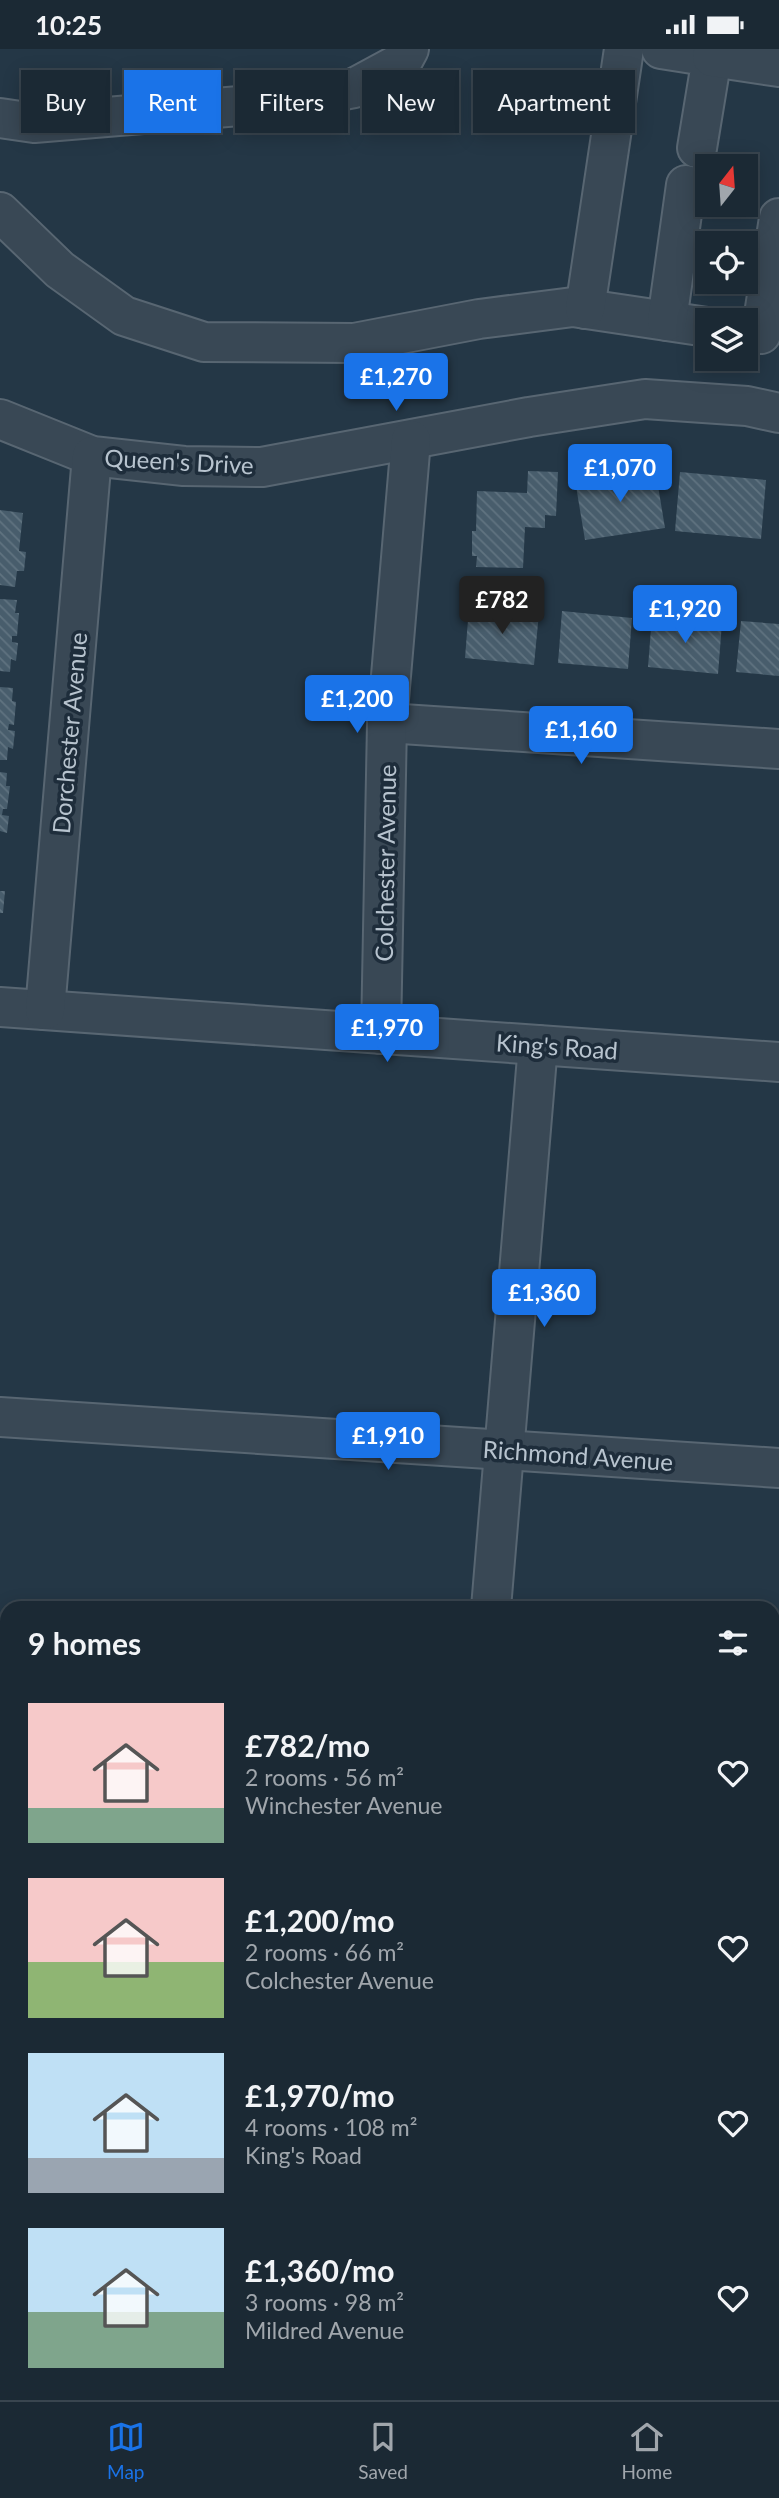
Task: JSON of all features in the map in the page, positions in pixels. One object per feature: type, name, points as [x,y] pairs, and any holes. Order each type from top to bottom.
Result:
[{"type":"street","points":[[0,118],[34,123],[275,103],[354,88],[402,62],[409,49]]},
{"type":"street","points":[[585,309],[624,49]]},
{"type":"street","points":[[661,49],[713,53],[779,67]]},
{"type":"street","points":[[697,148],[713,53]]},
{"type":"street","points":[[667,321],[686,185]]},
{"type":"street","points":[[0,212],[60,270],[124,316],[204,342],[354,343],[479,319],[573,307],[695,325]]},
{"type":"street","points":[[758,334],[761,334],[779,218]]},
{"type":"street","name":"Queen's Drive","points":[[0,419],[92,456],[184,466],[262,467],[528,417],[645,399],[747,406],[779,413]]},
{"type":"street","name":"Colchester Avenue","points":[[381,1034],[387,723],[411,440]]},
{"type":"street","name":"Dorchester Avenue","points":[[45,1010],[92,456]]},
{"type":"street","points":[[387,723],[779,749]]},
{"type":"street","name":"King's Road","points":[[0,1007],[779,1062]]},
{"type":"street","points":[[492,1601],[538,1045]]},
{"type":"street","name":"Richmond Avenue","points":[[0,1417],[779,1468]]},
{"type":"building","points":[[655,468],[665,528],[585,540],[575,480]]},
{"type":"building","points":[[528,471],[558,472],[556,516],[545,515],[545,528],[525,527],[523,568],[476,567],[477,556],[472,556],[472,531],[476,531],[477,491],[527,493]]},
{"type":"building","points":[[680,472],[766,480],[761,539],[675,531]]},
{"type":"building","points":[[0,510],[23,513],[19,551],[26,552],[24,571],[17,571],[15,587],[0,585]]},
{"type":"building","points":[[0,599],[17,600],[15,613],[19,613],[17,636],[12,636],[12,642],[18,643],[16,661],[11,659],[10,672],[0,671]]},
{"type":"building","points":[[469,607],[539,613],[534,665],[465,658]]},
{"type":"building","points":[[562,611],[632,618],[628,669],[558,663]]},
{"type":"building","points":[[652,616],[722,623],[718,674],[648,667]]},
{"type":"building","points":[[741,621],[779,624],[779,676],[736,672]]},
{"type":"building","points":[[0,687],[13,688],[12,701],[16,702],[14,725],[9,724],[8,730],[15,731],[13,749],[8,747],[7,760],[0,760]]},
{"type":"building","points":[[0,772],[7,773],[6,786],[10,786],[7,809],[3,809],[2,815],[9,816],[7,833],[0,831]]},
{"type":"building","points":[[0,891],[5,891],[3,913],[0,913]]}]
